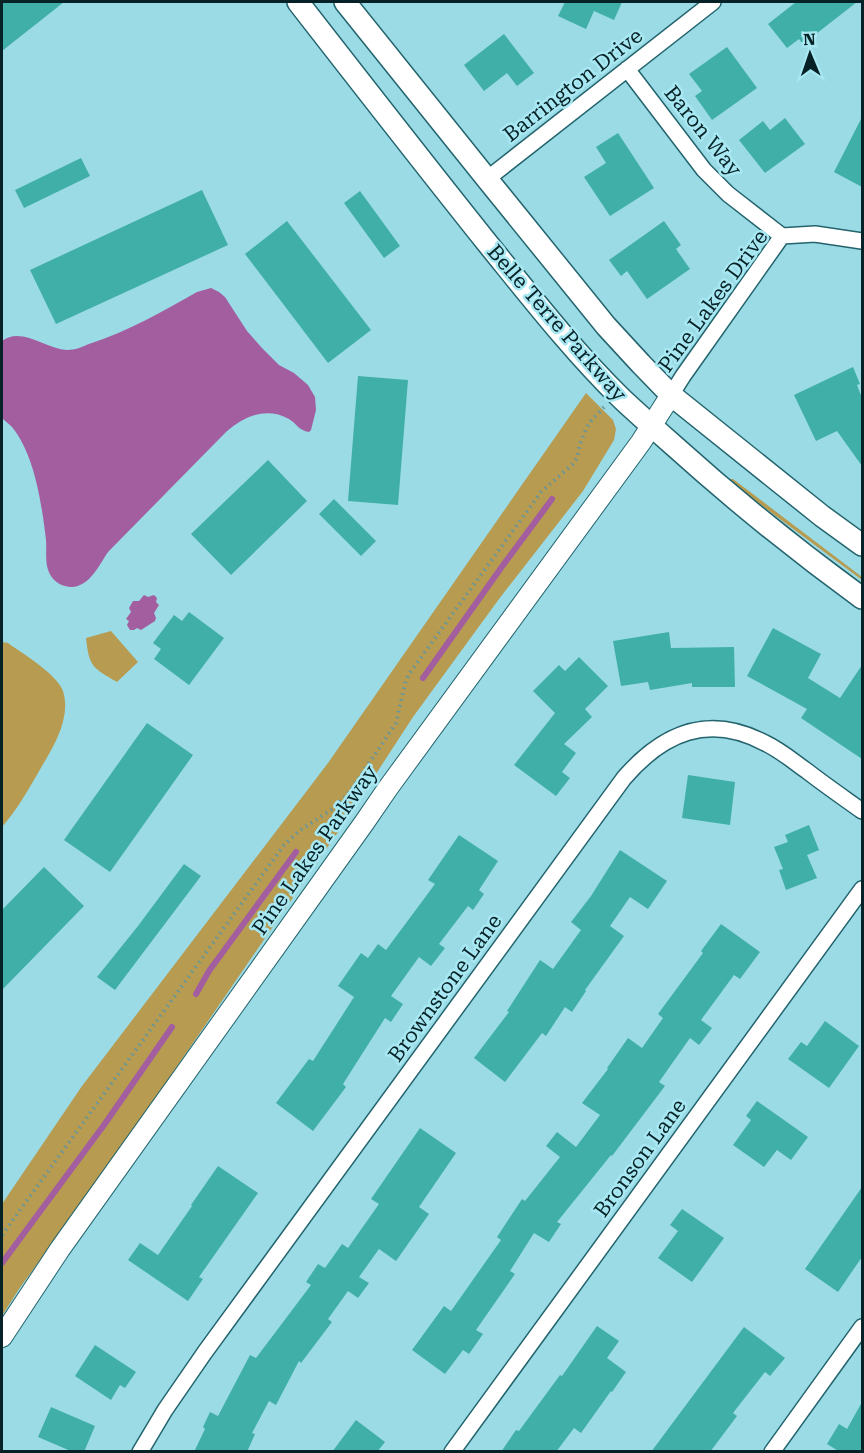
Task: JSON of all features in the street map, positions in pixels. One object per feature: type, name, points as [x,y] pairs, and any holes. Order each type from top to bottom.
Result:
[{"type":"main road","name":"Belle Terre Parkway","points":[[298,2],[455,203],[564,337],[622,399],[697,467],[862,598]]},
{"type":"main road","name":"Belle Terre Parkway","points":[[345,2],[606,326],[641,364],[671,395],[822,516],[862,545]]},
{"type":"street","name":"Barrington Drive","points":[[487,179],[713,2]]},
{"type":"street","name":"Baron Way","points":[[627,69],[704,170],[728,194],[782,236]]},
{"type":"street","name":"Pine Lakes Drive","points":[[671,395],[782,236],[815,234],[862,241]]},
{"type":"street","name":"Pine Lakes Parkway","points":[[2,1337],[60,1249],[388,788],[652,426],[671,395]]},
{"type":"street","name":"Brownstone Lane","points":[[140,1452],[165,1410],[205,1352],[624,778],[645,755],[666,741],[689,731],[730,730],[755,738],[777,749],[862,811]]},
{"type":"street","name":"Bronson Lane","points":[[452,1452],[862,889]]},
{"type":"street","points":[[772,1452],[862,1327]]},
{"type":"path","points":[[2,1235],[279,852],[299,831],[331,810],[347,795],[396,723],[409,674],[541,492],[573,464],[586,429],[605,405]]},
{"type":"shaded area","points":[[211,288],[225,297],[247,331],[279,365],[294,373],[308,385],[315,397],[316,410],[311,430],[309,432],[303,430],[289,419],[272,413],[255,415],[240,422],[226,432],[108,552],[86,582],[73,587],[61,585],[52,578],[47,567],[42,512],[32,466],[20,439],[2,418],[2,341],[17,336],[59,349],[76,349],[144,321],[197,292]]},
{"type":"shaded area","points":[[586,393],[613,420],[616,429],[614,440],[583,491],[499,599],[413,717],[340,829],[112,1161],[2,1316],[2,1204],[82,1086],[328,763]]},
{"type":"shaded area","points":[[733,479],[862,577],[862,580],[730,482]]},
{"type":"shaded area","points":[[144,595],[148,597],[154,595],[157,598],[156,602],[159,605],[154,613],[155,621],[141,630],[137,628],[130,630],[127,625],[129,621],[126,619],[131,612],[129,608],[133,601],[139,601]]},
{"type":"shaded area","points":[[111,631],[138,662],[117,682],[94,666],[86,638]]},
{"type":"shaded area","points":[[2,642],[8,643],[54,678],[63,691],[65,713],[54,745],[21,801],[2,827]]},
{"type":"building","points":[[2,2],[64,2],[2,51]]},
{"type":"building","points":[[565,2],[622,2],[614,20],[594,11],[586,29],[558,16]]},
{"type":"building","points":[[796,2],[857,2],[803,44],[799,39],[787,48],[768,24]]},
{"type":"building","points":[[504,34],[534,73],[517,86],[507,73],[484,91],[464,65]]},
{"type":"building","points":[[727,47],[757,88],[712,120],[695,96],[702,91],[689,74]]},
{"type":"building","points":[[862,117],[862,187],[834,172]]},
{"type":"building","points":[[785,118],[805,144],[765,173],[739,140],[763,121],[770,130]]},
{"type":"building","points":[[618,133],[654,188],[610,216],[584,177],[606,163],[596,147]]},
{"type":"building","points":[[81,158],[90,176],[24,208],[15,190]]},
{"type":"building","points":[[202,190],[228,245],[56,324],[30,270]]},
{"type":"building","points":[[360,191],[400,246],[384,258],[344,203]]},
{"type":"building","points":[[287,221],[371,330],[328,363],[245,254]]},
{"type":"building","points":[[664,221],[681,245],[676,249],[690,269],[647,299],[627,271],[621,276],[609,260]]},
{"type":"building","points":[[853,367],[860,384],[857,385],[862,398],[862,466],[837,431],[816,441],[794,395]]},
{"type":"building","points":[[358,376],[408,380],[398,505],[348,501]]},
{"type":"building","points":[[268,460],[307,501],[231,575],[191,534]]},
{"type":"building","points":[[334,499],[376,541],[361,556],[319,514]]},
{"type":"building","points":[[189,612],[224,638],[189,685],[154,659],[161,649],[153,643],[174,615],[182,621]]},
{"type":"building","points":[[773,628],[821,654],[808,678],[840,698],[862,665],[862,759],[801,718],[807,709],[747,676]]},
{"type":"building","points":[[669,632],[671,648],[734,647],[735,687],[692,687],[692,683],[650,690],[648,682],[621,686],[613,641]]},
{"type":"building","points":[[579,657],[608,686],[585,709],[592,717],[564,744],[576,753],[562,772],[570,778],[556,796],[514,765],[555,713],[533,691],[559,665],[565,671]]},
{"type":"building","points":[[147,723],[193,755],[110,872],[64,840]]},
{"type":"building","points":[[688,775],[735,782],[730,825],[682,818]]},
{"type":"building","points":[[809,825],[819,850],[807,855],[817,878],[786,890],[779,870],[783,869],[774,847],[788,842],[785,835]]},
{"type":"building","points":[[459,835],[498,861],[479,890],[484,894],[473,910],[468,906],[439,944],[445,948],[431,966],[419,957],[391,996],[403,1004],[391,1022],[385,1018],[343,1084],[346,1087],[313,1131],[276,1103],[309,1059],[313,1061],[354,997],[338,986],[361,953],[368,958],[378,944],[386,950],[435,884],[428,880]]},
{"type":"building","points":[[620,850],[667,881],[648,909],[630,897],[610,926],[624,936],[572,1012],[565,1007],[546,1036],[542,1033],[505,1082],[474,1058],[509,1012],[507,1011],[540,960],[553,969],[581,930],[571,922],[591,896]]},
{"type":"building","points":[[184,864],[201,876],[115,990],[97,977]]},
{"type":"building","points":[[44,867],[84,906],[2,990],[2,910]]},
{"type":"building","points":[[721,924],[760,952],[740,979],[734,975],[701,1020],[712,1028],[699,1045],[690,1038],[659,1082],[665,1086],[612,1156],[557,1222],[561,1224],[549,1242],[534,1233],[510,1271],[515,1274],[476,1330],[483,1334],[469,1354],[463,1350],[445,1374],[412,1350],[444,1306],[451,1311],[501,1240],[497,1237],[522,1199],[525,1201],[560,1157],[546,1146],[557,1132],[576,1147],[600,1115],[582,1103],[628,1038],[642,1048],[663,1018],[658,1014],[703,953],[701,951]]},
{"type":"building","points":[[825,1021],[859,1046],[829,1088],[788,1059],[801,1042],[807,1046]]},
{"type":"building","points":[[757,1101],[808,1137],[791,1160],[777,1150],[764,1167],[733,1145],[751,1120],[746,1116]]},
{"type":"building","points":[[420,1128],[456,1153],[419,1207],[429,1214],[396,1261],[379,1249],[359,1277],[369,1283],[358,1298],[348,1291],[328,1319],[332,1322],[301,1363],[299,1361],[276,1405],[269,1401],[252,1433],[255,1434],[247,1452],[194,1452],[210,1412],[218,1416],[250,1355],[256,1358],[311,1285],[306,1282],[318,1264],[325,1268],[342,1244],[348,1248],[379,1204],[371,1199]]},
{"type":"building","points":[[218,1166],[258,1193],[199,1277],[203,1279],[188,1301],[128,1260],[140,1243],[158,1255]]},
{"type":"building","points":[[862,1187],[862,1257],[838,1292],[805,1269]]},
{"type":"building","points":[[682,1209],[724,1238],[692,1282],[658,1258],[678,1231],[670,1225]]},
{"type":"building","points":[[597,1326],[619,1341],[607,1358],[626,1372],[581,1433],[574,1428],[556,1452],[501,1452],[560,1375],[562,1376]]},
{"type":"building","points":[[744,1327],[785,1358],[770,1376],[765,1372],[733,1413],[737,1416],[710,1452],[651,1452]]},
{"type":"building","points":[[95,1345],[136,1372],[125,1388],[120,1385],[111,1400],[75,1376]]},
{"type":"building","points":[[862,1402],[862,1452],[840,1452],[827,1444],[839,1424],[847,1429]]},
{"type":"building","points":[[51,1407],[95,1426],[84,1452],[73,1452],[38,1437]]},
{"type":"building","points":[[356,1420],[385,1442],[377,1452],[332,1452]]},
{"type":"waterway","points":[[423,678],[552,499]]},
{"type":"waterway","points":[[196,994],[209,971],[296,852]]},
{"type":"waterway","points":[[2,1263],[104,1125],[172,1027]]}]
